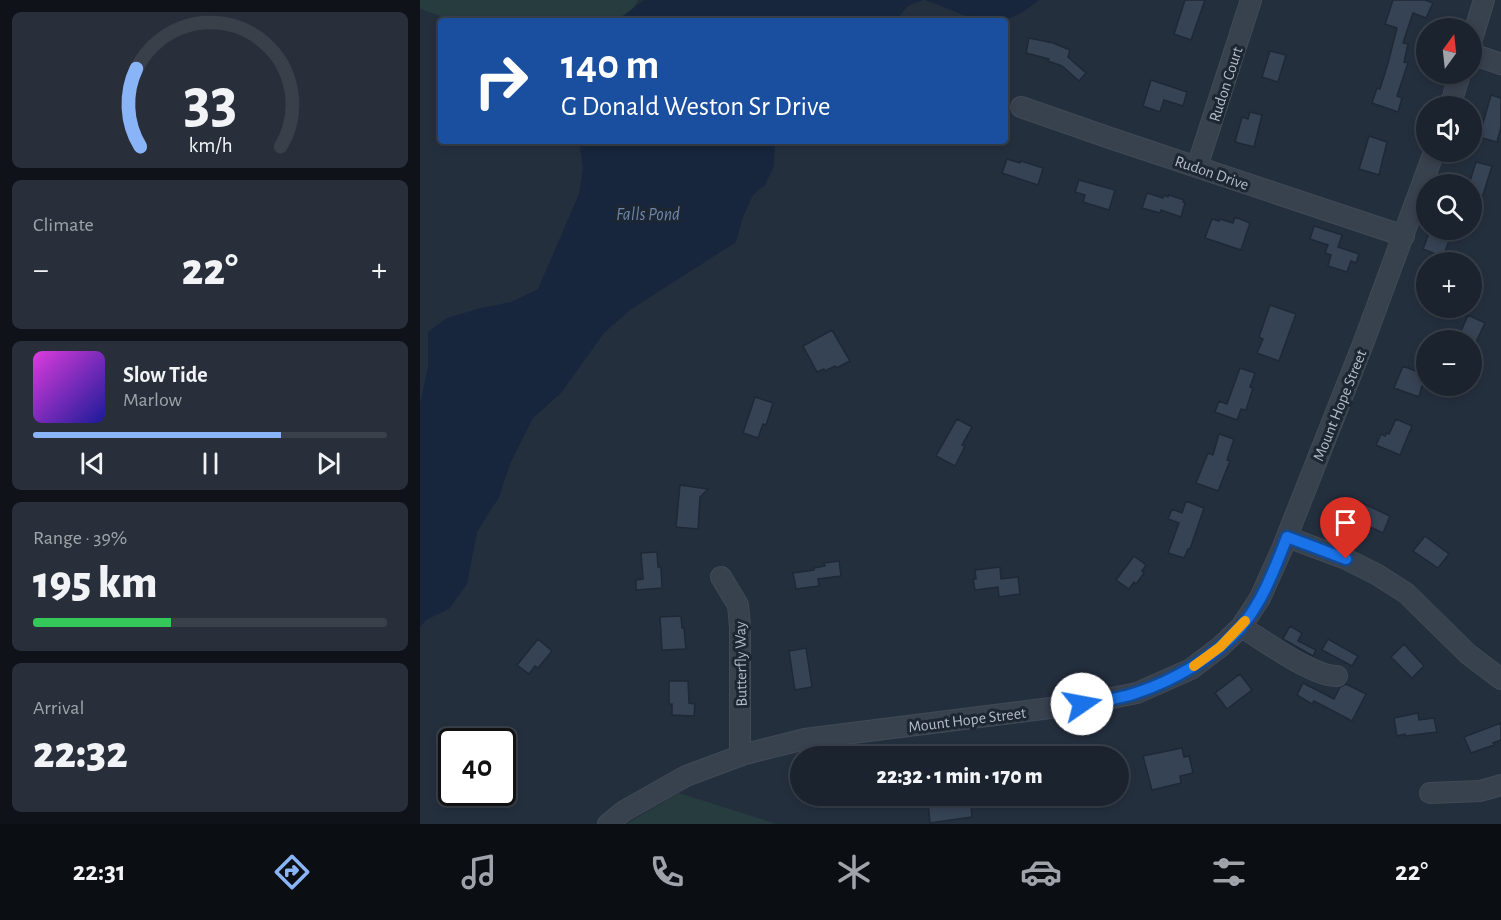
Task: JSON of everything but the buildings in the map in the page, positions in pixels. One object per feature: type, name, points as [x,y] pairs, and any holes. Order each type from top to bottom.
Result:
[{"type":"street","name":"Rudon Court","points":[[1197,167],[1251,0]]},
{"type":"street","points":[[1478,18],[1484,0]]},
{"type":"street","points":[[1482,57],[1501,64]]},
{"type":"street","name":"Rudon Drive","points":[[1021,107],[1404,236]]},
{"type":"street","name":"Mount Hope Street","points":[[608,824],[624,811],[686,776],[740,756],[805,739],[1082,704],[1137,693],[1191,669],[1220,647],[1241,627],[1260,598],[1287,537],[1430,162]]},
{"type":"street","points":[[1287,537],[1346,559],[1406,593],[1468,654],[1501,679]]},
{"type":"street","name":"Butterfly Way","points":[[721,577],[738,605],[741,627],[740,756]]},
{"type":"street","points":[[1241,627],[1309,668],[1337,676]]},
{"type":"street","points":[[1431,793],[1480,791],[1501,785]]},
{"type":"green space","points":[[420,0],[638,0],[628,18],[446,18],[420,9]]},
{"type":"green space","points":[[679,793],[777,824],[626,824]]},
{"type":"water","points":[[644,0],[923,0],[908,6],[898,18],[620,18]]},
{"type":"water","points":[[925,0],[1039,0],[1023,12],[1008,19],[971,18]]},
{"type":"water","name":"Falls Pond","points":[[579,144],[775,144],[774,166],[765,185],[753,195],[743,217],[736,242],[630,310],[604,333],[561,393],[533,418],[510,464],[499,497],[477,532],[467,584],[449,609],[426,620],[420,627],[420,404],[428,367],[428,332],[447,318],[511,302],[538,289],[579,194],[583,168]]},
{"type":"slow traffic","points":[[1194,666],[1220,647],[1245,621]]},
{"type":"route","points":[[1082,704],[1137,693],[1191,669],[1220,647],[1241,627],[1260,598],[1287,537],[1346,559]]}]
